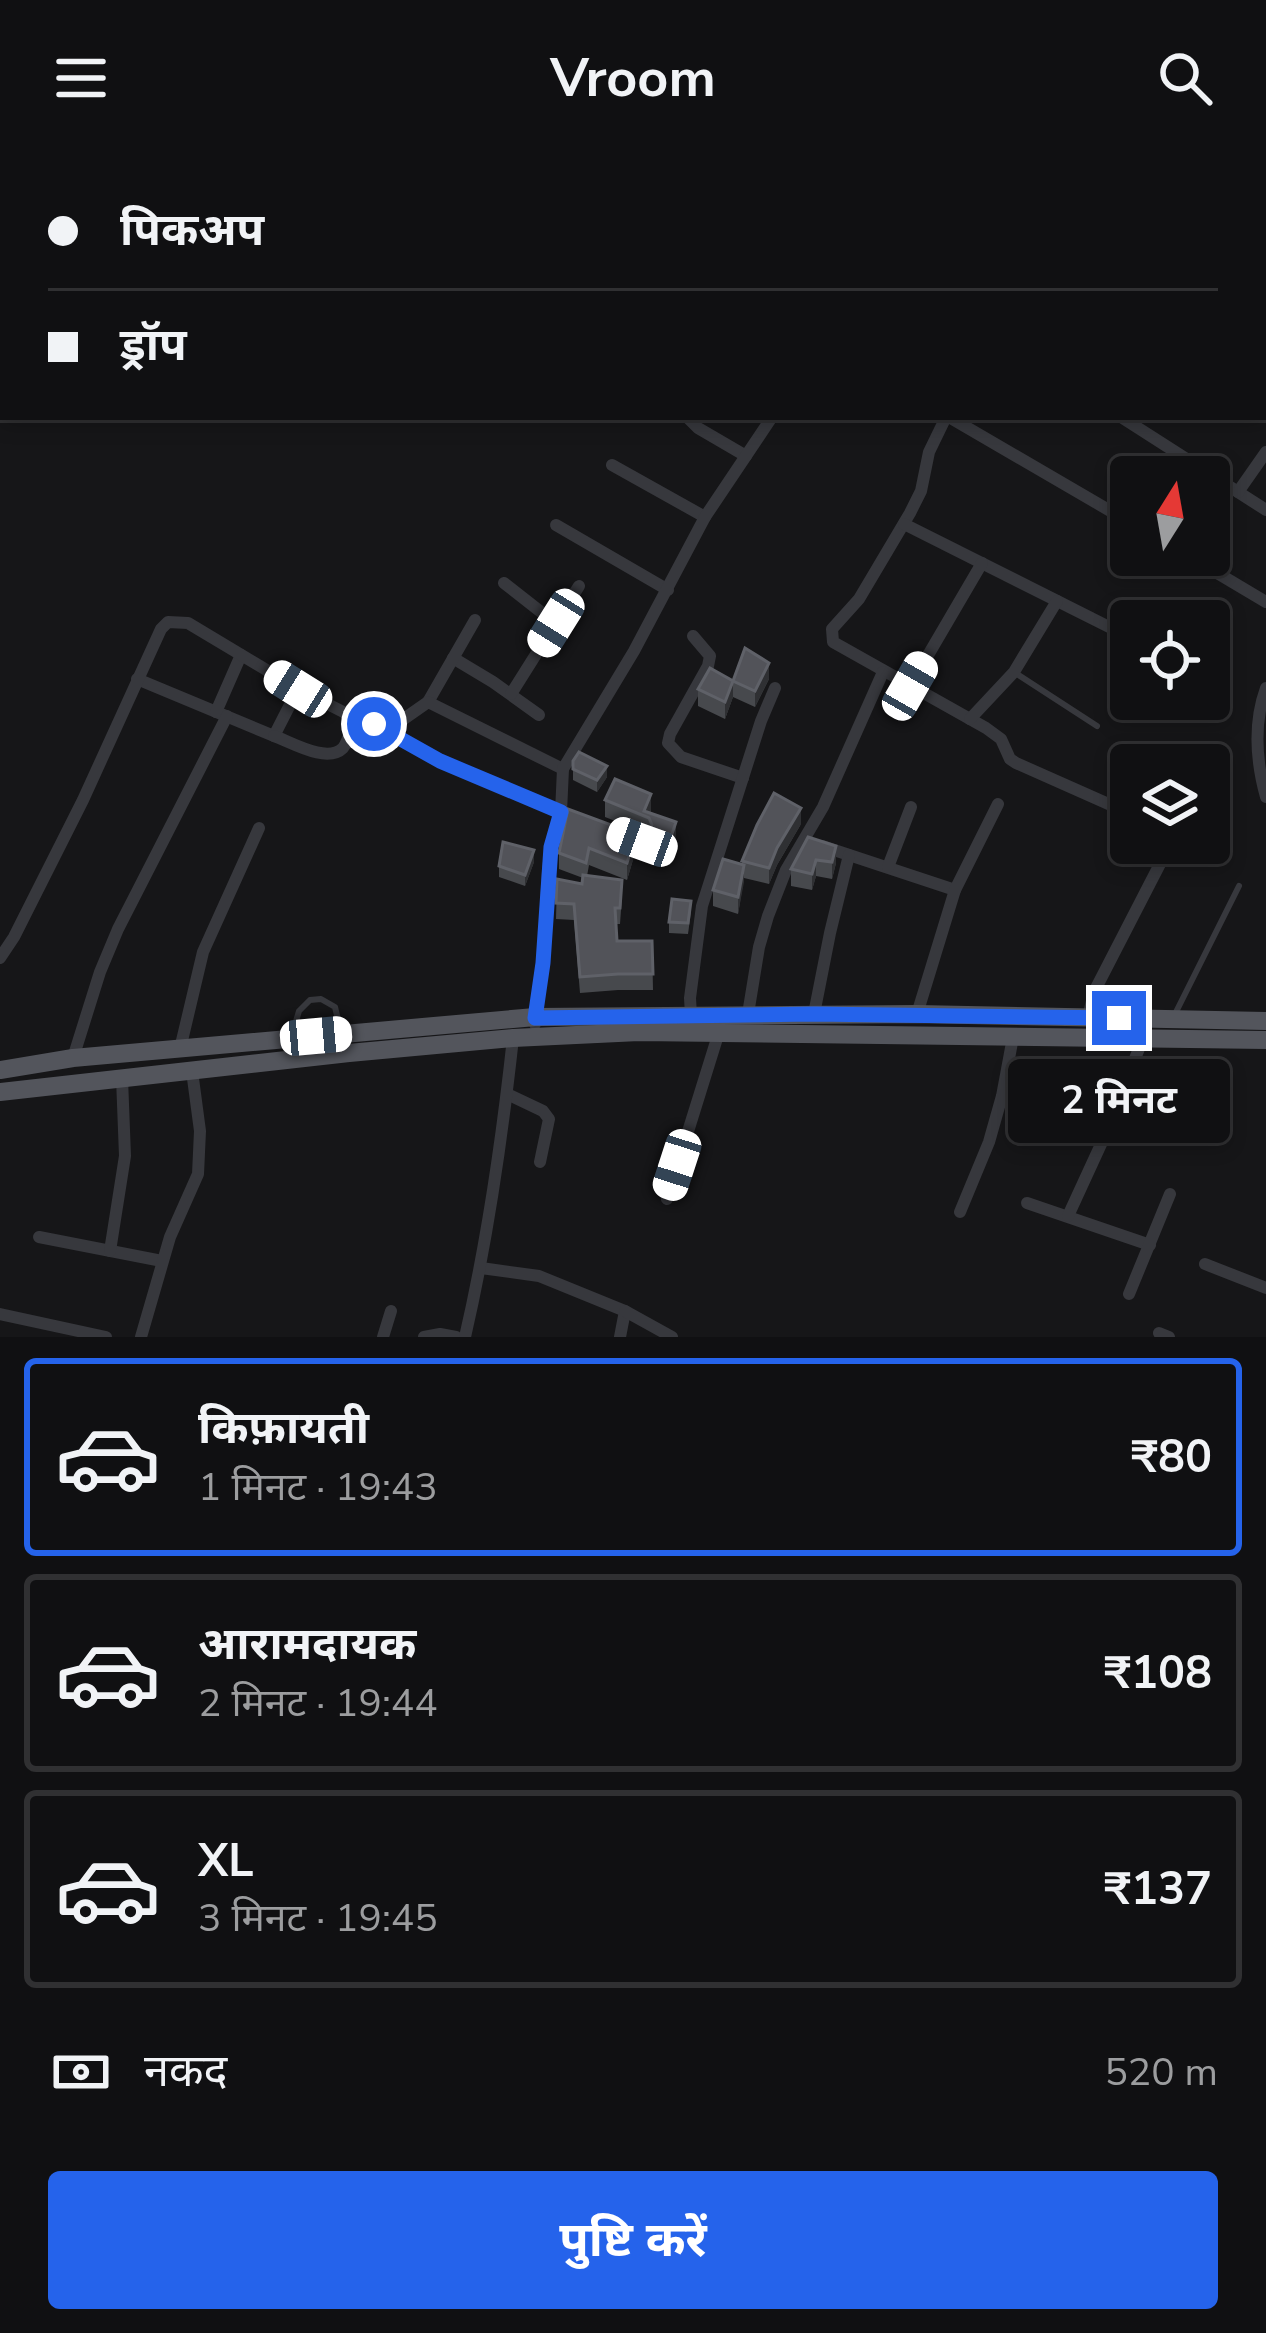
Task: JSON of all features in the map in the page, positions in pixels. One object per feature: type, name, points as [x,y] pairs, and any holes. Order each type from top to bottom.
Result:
[{"type":"main road","points":[[0,1070],[73,1058],[341,1034],[691,1015],[1266,1021]]},
{"type":"main road","points":[[0,1092],[513,1038],[534,1027],[1266,1040]]},
{"type":"street","points":[[690,420],[746,456]]},
{"type":"street","points":[[534,1027],[563,769],[668,590],[705,517],[770,420]]},
{"type":"street","points":[[945,420],[928,452],[920,491],[904,524],[859,599],[830,636],[838,647],[1000,739],[1016,763],[1110,805]]},
{"type":"street","points":[[952,420],[1110,511]]},
{"type":"street","points":[[1125,420],[1266,510]]},
{"type":"street","points":[[1238,492],[1266,452]]},
{"type":"street","points":[[612,465],[705,517]]},
{"type":"street","points":[[556,524],[668,590]]},
{"type":"street","points":[[904,524],[1110,627]]},
{"type":"street","points":[[910,686],[982,563]]},
{"type":"street","points":[[1222,576],[1266,602]]},
{"type":"street","points":[[504,583],[556,623]]},
{"type":"street","points":[[511,694],[579,586]]},
{"type":"street","points":[[970,719],[1014,672],[1058,601]]},
{"type":"street","points":[[374,724],[398,723],[428,701],[475,620]]},
{"type":"street","points":[[0,958],[168,622],[188,623],[298,689],[440,761],[581,820]]},
{"type":"street","points":[[694,636],[708,651],[708,666],[668,743],[681,757],[743,778]]},
{"type":"street","points":[[73,1058],[100,971],[222,714],[241,655]]},
{"type":"street","points":[[453,658],[539,715]]},
{"type":"street","points":[[748,1014],[759,947],[786,870],[823,807],[883,671]]},
{"type":"street","points":[[137,679],[324,754],[342,749],[355,718]]},
{"type":"street","points":[[691,1015],[702,906],[776,688]]},
{"type":"street","points":[[1266,688],[1256,744],[1266,797]]},
{"type":"street","points":[[274,736],[298,689]]},
{"type":"street","points":[[428,701],[563,769]]},
{"type":"street","points":[[917,1014],[955,890],[998,804]]},
{"type":"street","points":[[888,867],[911,807]]},
{"type":"street","points":[[180,1048],[203,952],[259,828]]},
{"type":"street","points":[[803,841],[955,890]]},
{"type":"street","points":[[814,1014],[849,855]]},
{"type":"street","points":[[1088,1018],[1094,992],[1160,864]]},
{"type":"street","points":[[667,1198],[719,1032]]},
{"type":"street","points":[[960,1212],[989,1142],[1013,1036]]},
{"type":"street","points":[[465,1337],[501,1149],[513,1038]]},
{"type":"street","points":[[1068,1216],[1143,1038]]},
{"type":"street","points":[[141,1337],[162,1261],[198,1174],[200,1131],[192,1071]]},
{"type":"street","points":[[110,1251],[125,1156],[122,1078]]},
{"type":"street","points":[[507,1094],[549,1119],[540,1162]]},
{"type":"street","points":[[1129,1294],[1169,1194]]},
{"type":"street","points":[[1027,1203],[1150,1245]]},
{"type":"street","points":[[39,1237],[162,1261]]},
{"type":"street","points":[[1205,1264],[1266,1288]]},
{"type":"street","points":[[481,1268],[539,1276],[625,1311],[672,1337]]},
{"type":"street","points":[[383,1337],[391,1311]]},
{"type":"street","points":[[620,1337],[625,1311]]},
{"type":"street","points":[[0,1314],[106,1337]]},
{"type":"street","points":[[424,1337],[456,1337]]},
{"type":"lane","points":[[1014,672],[1097,725]]},
{"type":"lane","points":[[1173,1019],[1239,886]]},
{"type":"lane","points":[[290,1039],[299,1011],[310,1000],[335,1006],[341,1034]]},
{"type":"lane","points":[[26,1337],[31,1321]]},
{"type":"building","points":[[745,648],[769,663],[755,691],[733,681]]},
{"type":"building","points":[[710,668],[733,681],[725,702],[698,689]]},
{"type":"building","points":[[579,752],[607,766],[597,780],[573,769]]},
{"type":"building","points":[[615,779],[651,794],[644,811],[676,822],[667,849],[635,837],[627,863],[589,848],[586,863],[559,853],[568,809],[638,835],[649,833],[649,818],[605,800]]},
{"type":"building","points":[[774,793],[801,808],[769,868],[742,861]]},
{"type":"building","points":[[808,837],[836,846],[832,862],[816,860],[812,874],[791,869]]},
{"type":"building","points":[[503,842],[534,850],[525,875],[499,866]]},
{"type":"building","points":[[723,859],[744,865],[738,897],[713,890]]},
{"type":"building","points":[[583,875],[622,880],[620,908],[615,908],[617,941],[652,941],[653,974],[580,977],[574,904],[556,903],[557,879],[582,884]]},
{"type":"building","points":[[672,899],[691,901],[688,923],[669,922]]},
{"type":"route","points":[[374,724],[440,761],[561,812],[548,868],[535,1018],[748,1014],[1119,1018]]}]
